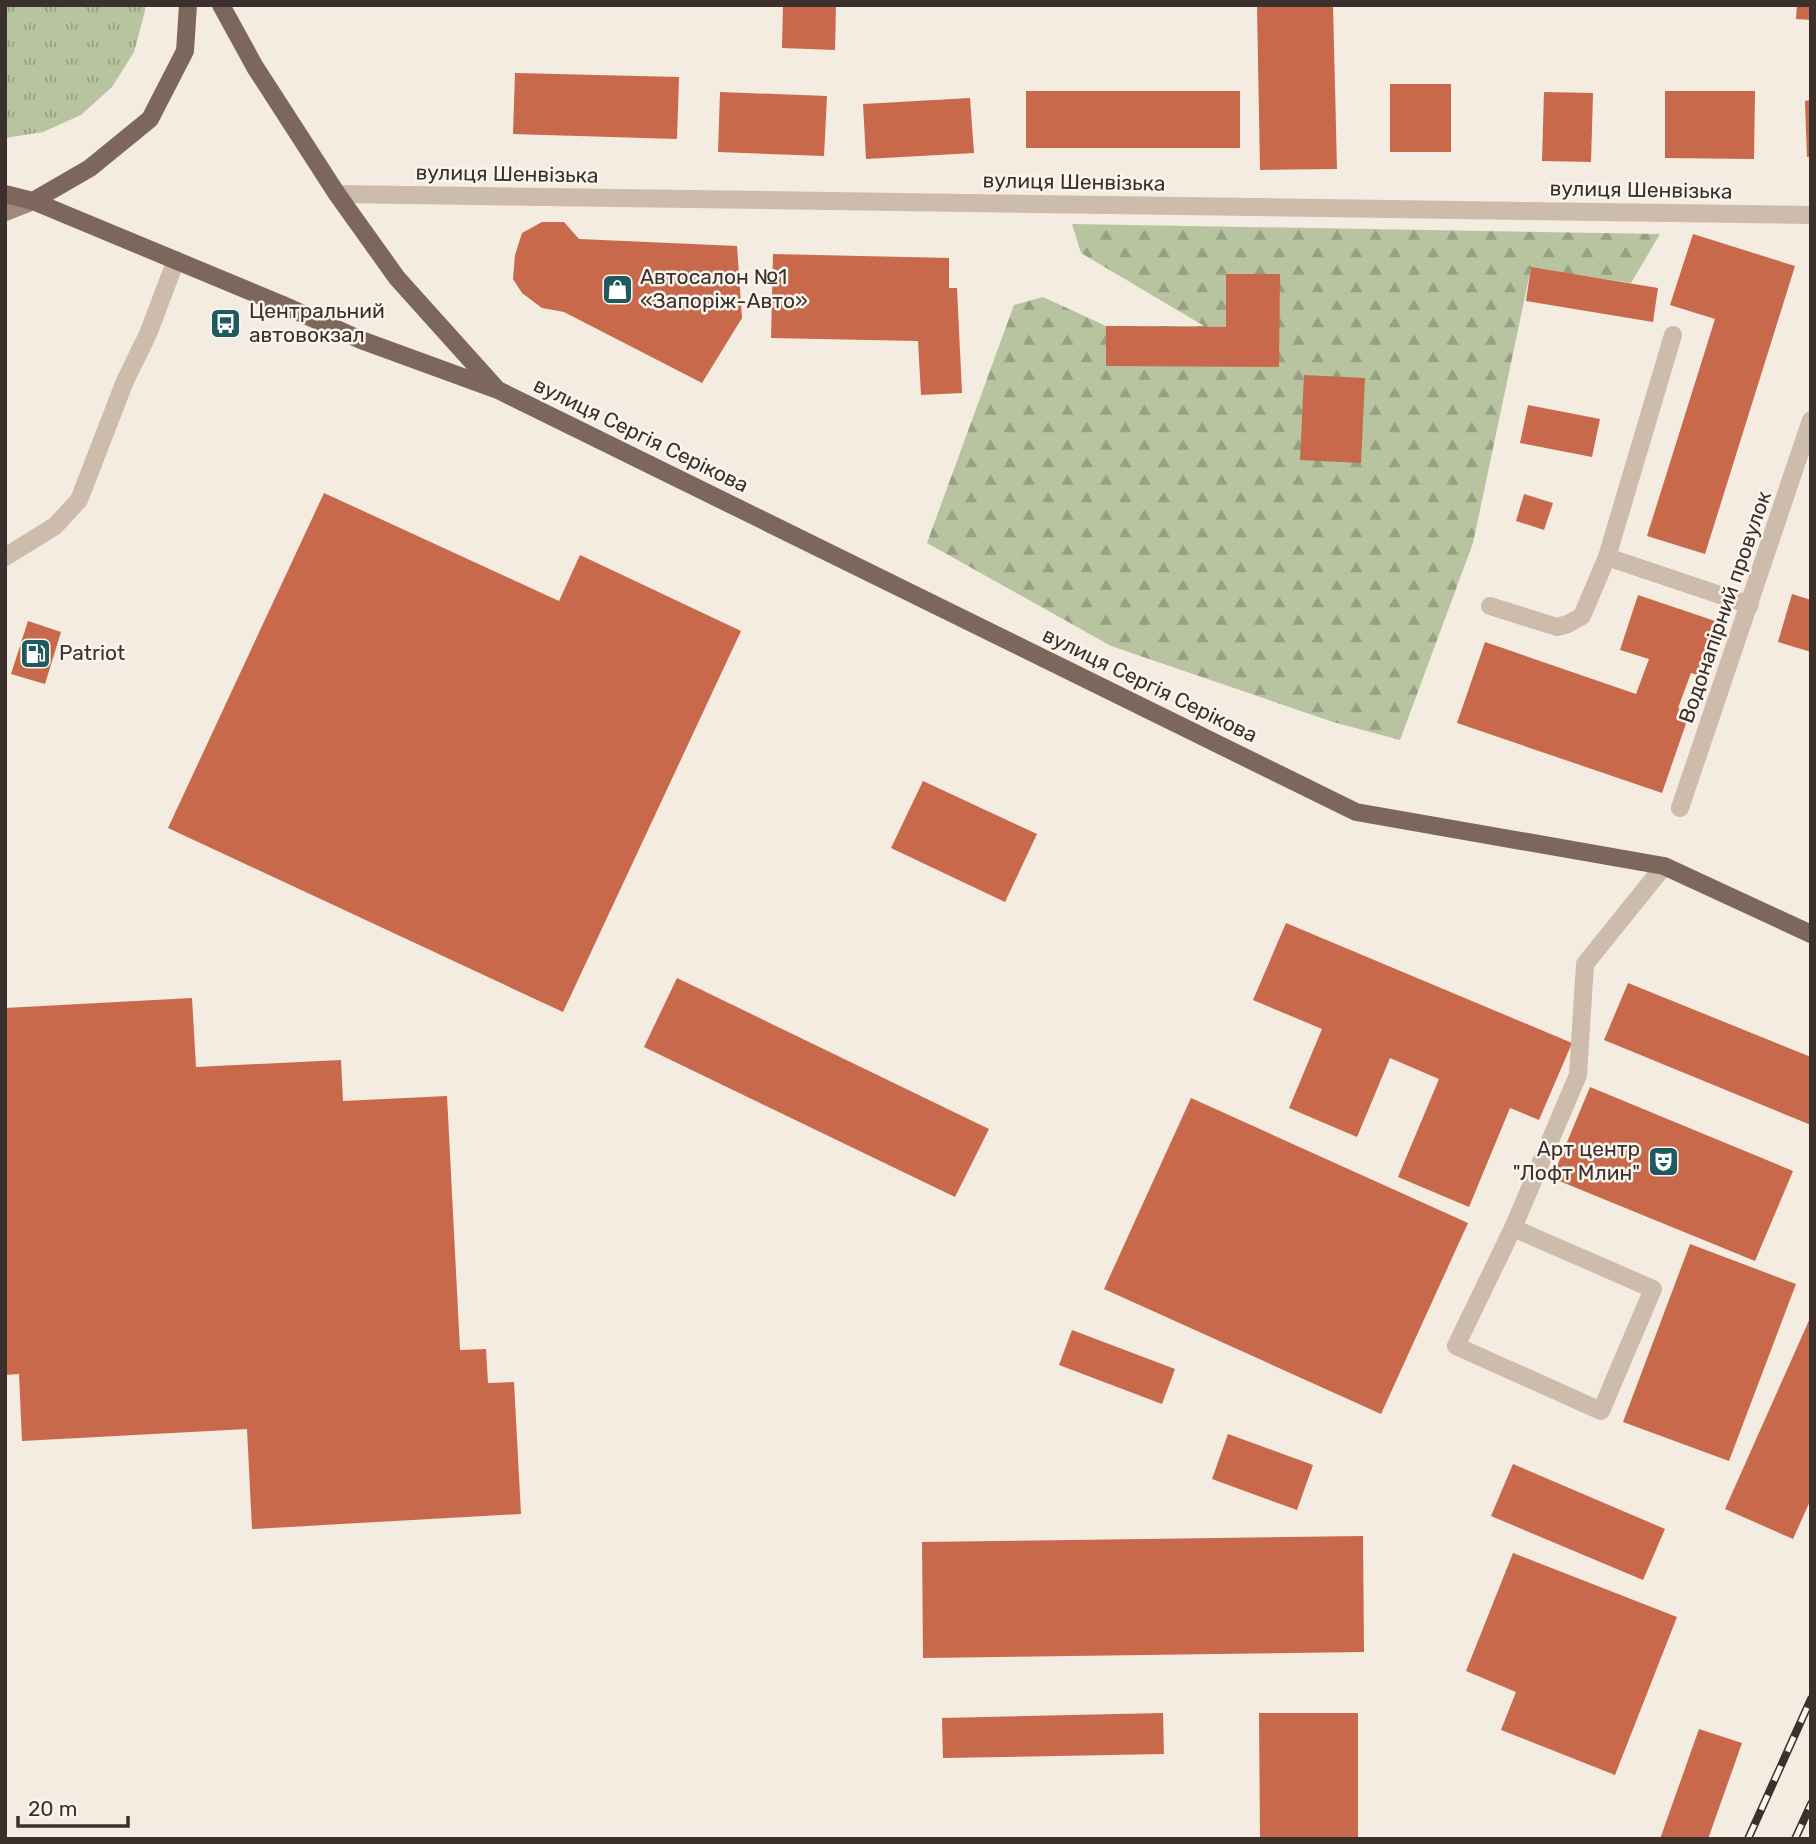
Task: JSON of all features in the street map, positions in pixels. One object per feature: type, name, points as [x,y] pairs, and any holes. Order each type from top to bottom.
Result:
[{"type":"main road","points":[[5,212],[33,201],[90,168],[150,119],[186,51],[188,5]]},
{"type":"main road","name":"вулиця Сергія Серікова","points":[[221,5],[255,67],[337,194],[397,278],[498,390]]},
{"type":"main road","name":"вулиця Сергія Серікова","points":[[5,194],[33,201],[361,340],[498,390],[1356,812],[1664,866],[1811,934]]},
{"type":"street","name":"вулиця Шенвізька","points":[[337,194],[1811,215]]},
{"type":"street","points":[[5,557],[55,526],[79,500],[176,260]]},
{"type":"street","points":[[1490,606],[1557,627],[1582,616],[1607,557],[1672,335]]},
{"type":"street","name":"Водонапірний провулок","points":[[1680,808],[1811,420]]},
{"type":"street","points":[[1607,557],[1750,605]]},
{"type":"street","points":[[1513,1228],[1653,1289],[1601,1411],[1456,1346],[1513,1228],[1578,1075],[1585,964],[1664,866]]},
{"type":"green space","points":[[5,5],[145,5],[145,11],[134,52],[112,87],[81,115],[43,132],[5,138]]},
{"type":"green space","points":[[1072,224],[1660,234],[1631,283],[1531,268],[1473,543],[1400,740],[1333,722],[1111,646],[927,543],[1014,305],[1043,297],[1106,326],[1204,326],[1081,253]]},
{"type":"building","points":[[783,5],[836,5],[835,50],[782,48]]},
{"type":"building","points":[[1257,5],[1333,5],[1337,169],[1260,170]]},
{"type":"building","points":[[1797,5],[1811,5],[1811,20],[1796,19]]},
{"type":"building","points":[[515,73],[679,77],[677,139],[513,134]]},
{"type":"building","points":[[1390,84],[1451,84],[1451,152],[1390,152]]},
{"type":"building","points":[[1026,91],[1240,91],[1240,148],[1026,148]]},
{"type":"building","points":[[1665,91],[1755,91],[1754,159],[1665,158]]},
{"type":"building","points":[[720,92],[827,96],[824,156],[718,152]]},
{"type":"building","points":[[1544,92],[1593,93],[1591,162],[1542,161]]},
{"type":"building","points":[[970,98],[974,153],[866,159],[863,104]]},
{"type":"building","points":[[1811,100],[1811,156],[1807,157],[1805,101]]},
{"type":"building","points":[[542,222],[564,222],[579,239],[737,246],[742,318],[702,383],[564,312],[542,308],[522,293],[513,279],[515,255],[522,233]]},
{"type":"building","points":[[1693,234],[1795,266],[1705,554],[1647,536],[1715,319],[1670,305]]},
{"type":"building","points":[[773,254],[949,258],[949,288],[957,288],[962,393],[921,395],[918,341],[771,338]]},
{"type":"building","points":[[1531,267],[1658,288],[1653,322],[1526,301]]},
{"type":"building","points":[[1226,274],[1280,274],[1279,367],[1106,366],[1106,326],[1226,327]]},
{"type":"building","points":[[1304,375],[1365,378],[1361,463],[1300,460]]},
{"type":"building","points":[[1528,405],[1600,419],[1592,457],[1520,443]]},
{"type":"building","points":[[324,493],[559,601],[580,555],[741,631],[563,1012],[168,828]]},
{"type":"building","points":[[1524,494],[1553,503],[1544,530],[1516,521]]},
{"type":"building","points":[[1792,594],[1811,600],[1811,652],[1778,642]]},
{"type":"building","points":[[1638,595],[1715,621],[1697,675],[1691,673],[1678,708],[1690,712],[1662,793],[1457,723],[1485,642],[1636,694],[1649,659],[1620,650]]},
{"type":"building","name":"Patriot","points":[[28,621],[61,632],[45,684],[11,674]]},
{"type":"building","points":[[923,781],[1037,834],[1005,902],[891,848]]},
{"type":"building","points":[[1286,923],[1572,1043],[1539,1120],[1510,1108],[1469,1207],[1398,1177],[1439,1079],[1390,1058],[1357,1137],[1289,1108],[1322,1029],[1253,1000]]},
{"type":"building","points":[[677,978],[989,1129],[955,1197],[644,1047]]},
{"type":"building","points":[[1628,983],[1811,1057],[1811,1125],[1604,1040]]},
{"type":"building","points":[[192,998],[196,1067],[341,1060],[343,1101],[447,1096],[460,1350],[486,1349],[488,1383],[514,1382],[521,1514],[252,1529],[247,1429],[22,1441],[19,1374],[5,1375],[5,1008]]},
{"type":"building","points":[[1590,1087],[1793,1171],[1755,1261],[1552,1178]]},
{"type":"building","points":[[1191,1098],[1468,1223],[1381,1414],[1104,1289]]},
{"type":"building","points":[[1690,1244],[1796,1284],[1729,1461],[1623,1422]]},
{"type":"building","points":[[1811,1316],[1811,1499],[1793,1539],[1725,1509]]},
{"type":"building","points":[[1072,1330],[1175,1369],[1162,1404],[1059,1365]]},
{"type":"building","points":[[1228,1434],[1313,1465],[1297,1510],[1212,1479]]},
{"type":"building","points":[[1513,1464],[1665,1529],[1643,1580],[1491,1516]]},
{"type":"building","points":[[1363,1536],[1364,1652],[923,1658],[922,1542]]},
{"type":"building","points":[[1513,1553],[1677,1617],[1615,1775],[1501,1730],[1516,1692],[1466,1671]]},
{"type":"building","points":[[1163,1713],[1164,1754],[943,1758],[942,1718]]},
{"type":"building","points":[[1259,1713],[1358,1713],[1358,1839],[1260,1839]]},
{"type":"building","points":[[1699,1729],[1742,1743],[1708,1839],[1660,1839]]},
{"type":"railway","points":[[1748,1839],[1811,1699]]},
{"type":"railway","points":[[1795,1839],[1811,1804]]},
{"type":"place","name":"Автосалон №1 «Запоріж-Авто»","points":[[617,289]]},
{"type":"place","name":"Центральний автовокзал","points":[[226,323]]},
{"type":"place","name":"Patriot","points":[[36,653]]},
{"type":"place","name":"Арт центр \"Лофт Млин\"","points":[[1663,1161]]}]
